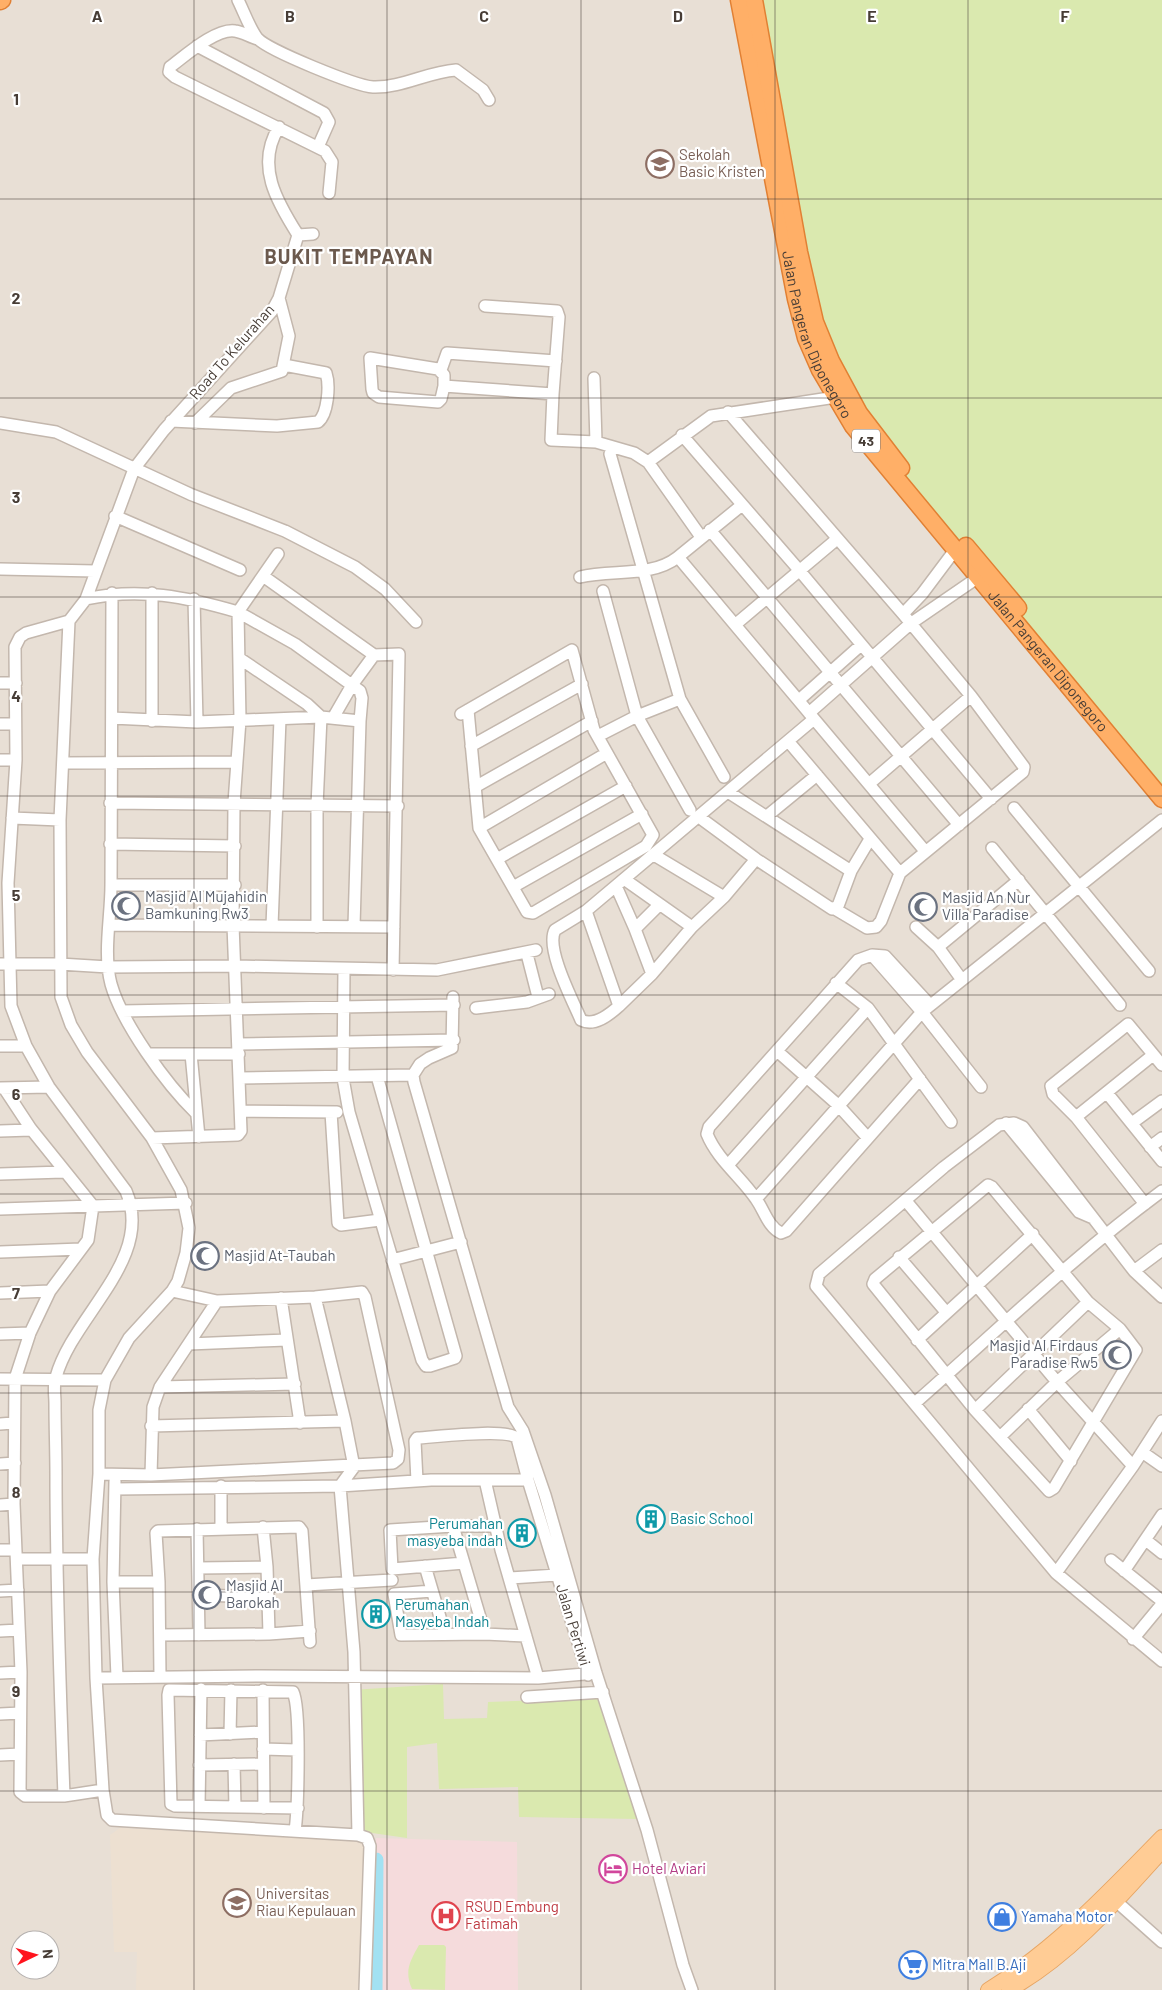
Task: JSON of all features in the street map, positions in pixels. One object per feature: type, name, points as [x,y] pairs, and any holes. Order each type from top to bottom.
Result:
[{"type":"highway","name":"Jalan Pangeran Diponegoro","points":[[739,0],[796,299],[806,338],[820,370],[853,426],[977,578],[1054,666],[1162,799]]},
{"type":"highway","name":"Jalan Pangeran Diponegoro","points":[[754,0],[805,283],[815,322],[844,386],[860,413],[911,481],[1162,783]]},
{"type":"main road","points":[[1009,1990],[1027,1980],[1044,1959],[1162,1837]]},
{"type":"main road","points":[[988,1990],[1044,1959],[1116,1902],[1162,1851]]},
{"type":"street","points":[[238,0],[258,39]]},
{"type":"street","points":[[329,193],[332,162],[330,156],[318,146],[175,78],[169,72],[170,67],[197,46],[232,31],[258,39],[333,76],[374,87],[400,84],[440,72],[456,70],[484,90],[489,100]]},
{"type":"street","points":[[197,46],[324,113],[329,122],[318,146]]},
{"type":"street","points":[[279,128],[268,148],[272,184],[279,206],[298,235],[313,234]]},
{"type":"street","name":"Road To Kelurahan","points":[[69,621],[86,599],[115,516],[134,469],[171,421],[272,311],[279,298],[298,235]]},
{"type":"street","points":[[195,423],[231,388],[278,374],[282,371],[289,336],[279,298]]},
{"type":"street","points":[[485,306],[557,311],[559,317],[551,440],[596,442],[634,454],[648,462],[705,534],[768,599],[902,755],[959,825]]},
{"type":"street","points":[[441,370],[370,358],[373,393],[378,397],[438,402],[441,399],[444,386],[444,375],[441,370],[447,353],[556,361]]},
{"type":"street","points":[[171,421],[277,426],[318,422],[323,415],[327,395],[326,373],[284,365]]},
{"type":"street","points":[[594,378],[596,442]]},
{"type":"street","points":[[444,386],[553,394]]},
{"type":"street","points":[[648,462],[682,435],[711,416],[836,397]]},
{"type":"street","points":[[604,591],[637,716],[694,814],[828,908],[835,909],[866,928],[876,927],[881,921],[900,873],[1024,772],[1024,767],[971,696],[903,614],[728,412]]},
{"type":"street","points":[[0,423],[56,432],[205,501],[249,515],[285,531],[356,567],[385,589],[416,622]]},
{"type":"street","points":[[682,435],[799,570],[991,799]]},
{"type":"street","points":[[610,454],[680,699],[724,777]]},
{"type":"street","points":[[580,577],[608,571],[644,570],[668,566],[742,505]]},
{"type":"street","points":[[115,516],[240,570]]},
{"type":"street","points":[[736,624],[837,539]]},
{"type":"street","points":[[903,614],[922,594],[955,550]]},
{"type":"street","points":[[152,1138],[238,1135],[241,1131],[233,925],[235,884],[234,803],[240,720],[238,612],[278,554]]},
{"type":"street","points":[[678,557],[870,783],[925,851]]},
{"type":"street","points":[[0,570],[95,571]]},
{"type":"street","points":[[263,576],[374,655],[396,653],[400,658],[393,970]]},
{"type":"street","points":[[756,859],[724,897],[692,927],[652,974],[619,1006],[599,1020],[589,1023],[581,1020],[554,952],[552,936],[555,930],[586,911],[654,855],[694,814],[728,792],[788,741],[841,685],[910,624],[977,578]]},
{"type":"street","points":[[112,593],[111,885],[108,967],[111,983],[122,1011],[183,1101],[196,1113]]},
{"type":"street","points":[[86,599],[112,593],[152,593],[194,599],[238,612],[295,644],[362,694],[354,926]]},
{"type":"street","points":[[152,593],[152,721]]},
{"type":"street","points":[[194,599],[196,722]]},
{"type":"street","points":[[64,1796],[56,1559],[55,1378],[68,1344],[108,1287],[123,1260],[130,1242],[133,1220],[132,1204],[126,1191],[109,1165],[49,1087],[5,1006],[5,842],[12,818],[16,760],[14,724],[15,647],[20,637],[69,621],[60,820],[61,997],[71,1025],[87,1052],[152,1138],[182,1190],[186,1203],[189,1228],[186,1253],[178,1281],[172,1291],[129,1338],[105,1380],[99,1410],[99,1474],[93,1558],[96,1678],[103,1790],[107,1815],[112,1820],[295,1830],[358,1835],[367,1838],[370,1846],[365,1990]]},
{"type":"street","points":[[799,700],[861,645]]},
{"type":"street","points":[[572,650],[582,684],[598,736],[653,835],[646,846],[533,913],[527,912],[478,828],[471,746],[465,712],[572,650]]},
{"type":"street","points":[[333,718],[352,685],[374,655]]},
{"type":"street","points":[[239,658],[307,704],[321,718],[317,806],[317,926]]},
{"type":"street","points":[[0,683],[16,683]]},
{"type":"street","points":[[471,746],[582,684]]},
{"type":"street","points":[[870,783],[971,696]]},
{"type":"street","points":[[598,736],[637,716],[680,699]]},
{"type":"street","points":[[112,718],[196,722],[321,718],[360,721]]},
{"type":"street","points":[[272,926],[280,719]]},
{"type":"street","points":[[475,787],[592,721]]},
{"type":"street","points":[[0,724],[14,724]]},
{"type":"street","points":[[788,741],[900,873]]},
{"type":"street","points":[[478,828],[608,753]]},
{"type":"street","points":[[0,760],[16,760]]},
{"type":"street","points":[[64,763],[236,762]]},
{"type":"street","points":[[767,816],[816,775]]},
{"type":"street","points":[[497,859],[626,786]]},
{"type":"street","points":[[728,792],[851,871]]},
{"type":"street","points":[[0,802],[12,802]]},
{"type":"street","points":[[110,803],[398,806]]},
{"type":"street","points":[[1014,808],[1149,971]]},
{"type":"street","points":[[513,887],[642,814]]},
{"type":"street","points":[[12,818],[60,820]]},
{"type":"street","points":[[756,1199],[892,1042],[926,1008],[1162,820]]},
{"type":"street","points":[[835,909],[851,871],[870,839]]},
{"type":"street","points":[[110,844],[234,846]]},
{"type":"street","points":[[992,848],[1120,1005]]},
{"type":"street","points":[[654,855],[724,897]]},
{"type":"street","points":[[938,947],[1019,880]]},
{"type":"street","points":[[620,882],[692,927]]},
{"type":"street","points":[[620,882],[652,974]]},
{"type":"street","points":[[111,885],[235,884]]},
{"type":"street","points":[[635,928],[659,905]]},
{"type":"street","points":[[586,911],[619,1006]]},
{"type":"street","points":[[110,925],[394,927]]},
{"type":"street","points":[[916,927],[938,947],[962,980]]},
{"type":"street","points":[[4,964],[60,964],[108,967],[236,966],[436,970],[531,952],[544,996],[527,1002],[476,1008]]},
{"type":"street","points":[[920,1079],[786,1231],[781,1233],[774,1230],[756,1199],[709,1138],[707,1130],[836,983],[858,960],[872,955],[885,956],[926,1008],[981,1087]]},
{"type":"street","points":[[344,969],[343,1078],[349,1112],[422,1360],[426,1366],[430,1366],[455,1358],[456,1356],[377,1076]]},
{"type":"street","points":[[836,983],[868,1008],[951,1122]]},
{"type":"street","points":[[122,1011],[343,1008],[454,1001],[454,1040],[451,1050],[429,1058],[420,1064],[413,1075],[508,1407],[523,1431],[545,1495],[592,1674],[603,1692],[646,1830],[682,1966],[692,1990]]},
{"type":"street","points":[[728,1165],[868,1008]]},
{"type":"street","points":[[1145,1204],[1076,1117],[1053,1094],[1051,1086],[1124,1025],[1128,1024],[1162,1065]]},
{"type":"street","points":[[150,1054],[191,1054],[342,1042],[454,1040]]},
{"type":"street","points":[[0,1046],[26,1046]]},
{"type":"street","points":[[777,1051],[838,1105],[867,1137]]},
{"type":"street","points":[[191,1054],[199,1137]]},
{"type":"street","points":[[1076,1117],[1153,1055]]},
{"type":"street","points":[[240,1078],[343,1078],[413,1075]]},
{"type":"street","points":[[2,1088],[49,1087]]},
{"type":"street","points":[[2,1088],[63,1172],[93,1206],[88,1240],[50,1291],[30,1333],[15,1379],[14,1504],[21,1672],[20,1754],[22,1795],[64,1796],[103,1790]]},
{"type":"street","points":[[1107,1093],[1162,1160]]},
{"type":"street","points":[[1132,1123],[1162,1101]]},
{"type":"street","points":[[241,1111],[349,1112]]},
{"type":"street","points":[[331,1112],[338,1223],[341,1225],[380,1220]]},
{"type":"street","points":[[1162,1297],[1134,1271],[1023,1127],[1014,1123],[998,1125],[952,1161],[819,1274],[816,1286],[1056,1573],[1133,1639],[1162,1661]]},
{"type":"street","points":[[0,1131],[31,1130]]},
{"type":"street","points":[[1150,1147],[1162,1138]]},
{"type":"street","points":[[0,1174],[63,1172]]},
{"type":"street","points":[[988,1185],[992,1187],[1033,1234],[1088,1302],[1120,1329],[1136,1350],[1094,1424],[1054,1488],[1046,1491],[975,1410],[873,1284],[875,1278],[899,1257],[988,1185]]},
{"type":"street","points":[[915,1403],[1105,1233],[1162,1191]]},
{"type":"street","points":[[906,1201],[1057,1382],[1133,1466]]},
{"type":"street","points":[[0,1209],[186,1203]]},
{"type":"street","points":[[917,1340],[976,1284],[1033,1234]]},
{"type":"street","points":[[392,1260],[461,1242]]},
{"type":"street","points":[[0,1252],[81,1249]]},
{"type":"street","points":[[1134,1271],[1162,1250]]},
{"type":"street","points":[[899,1257],[946,1312]]},
{"type":"street","points":[[99,1474],[151,1475],[354,1467],[393,1463],[399,1456],[365,1297],[362,1292],[356,1290],[315,1297],[217,1301],[172,1291]]},
{"type":"street","points":[[0,1293],[50,1291]]},
{"type":"street","points":[[315,1297],[346,1420],[354,1467],[340,1486],[349,1583],[354,1678],[358,1835]]},
{"type":"street","points":[[281,1298],[300,1423]]},
{"type":"street","points":[[151,1475],[151,1426],[153,1407],[160,1387],[217,1301]]},
{"type":"street","points":[[975,1410],[1088,1302]]},
{"type":"street","points":[[1000,1437],[1057,1382],[1120,1329]]},
{"type":"street","points":[[0,1334],[30,1333]]},
{"type":"street","points":[[189,1344],[287,1340]]},
{"type":"street","points":[[0,1379],[55,1378],[105,1380]]},
{"type":"street","points":[[160,1387],[295,1384]]},
{"type":"street","points":[[1028,1409],[1071,1461]]},
{"type":"street","points":[[151,1426],[300,1423],[346,1420]]},
{"type":"street","points":[[1056,1573],[1133,1466],[1162,1421]]},
{"type":"street","points":[[0,1424],[14,1424]]},
{"type":"street","name":"Jalan Pertiwi","points":[[417,1481],[415,1439],[480,1434],[510,1434],[517,1438],[557,1575],[592,1674]]},
{"type":"street","points":[[1142,1452],[1162,1466]]},
{"type":"street","points":[[0,1464],[15,1463]]},
{"type":"street","points":[[115,1475],[113,1582],[117,1677]]},
{"type":"street","points":[[485,1480],[495,1526],[538,1678]]},
{"type":"street","points":[[116,1489],[221,1486],[340,1486],[417,1481],[528,1480]]},
{"type":"street","points":[[221,1486],[222,1528]]},
{"type":"street","points":[[0,1505],[14,1504]]},
{"type":"street","points":[[1124,1571],[1147,1540],[1162,1515]]},
{"type":"street","points":[[160,1635],[269,1634],[310,1636],[302,1531],[299,1526],[162,1530],[156,1533],[159,1582],[160,1677]]},
{"type":"street","points":[[495,1526],[453,1526],[390,1530],[392,1575],[400,1634],[526,1636]]},
{"type":"street","points":[[453,1526],[485,1634]]},
{"type":"street","points":[[263,1527],[267,1567],[269,1634]]},
{"type":"street","points":[[197,1529],[199,1635]]},
{"type":"street","points":[[1147,1540],[1162,1553]]},
{"type":"street","points":[[0,1550],[17,1555],[56,1559],[93,1558]]},
{"type":"street","points":[[1111,1560],[1162,1602],[1133,1639]]},
{"type":"street","points":[[306,1585],[349,1583],[392,1575],[425,1566],[464,1563]]},
{"type":"street","points":[[425,1566],[445,1634]]},
{"type":"street","points":[[198,1568],[267,1567]]},
{"type":"street","name":"Jalan Pertiwi","points":[[510,1578],[557,1575]]},
{"type":"street","points":[[113,1582],[159,1582]]},
{"type":"street","points":[[0,1591],[18,1590]]},
{"type":"street","points":[[394,1594],[432,1591]]},
{"type":"street","points":[[198,1594],[268,1597]]},
{"type":"street","points":[[0,1631],[19,1630]]},
{"type":"street","points":[[0,1673],[21,1672]]},
{"type":"street","points":[[96,1678],[538,1678],[592,1674]]},
{"type":"street","points":[[295,1830],[298,1808],[294,1694],[291,1691],[172,1689],[168,1695],[170,1801],[175,1806],[298,1808]]},
{"type":"street","points":[[199,1806],[200,1689]]},
{"type":"street","points":[[230,1734],[231,1690]]},
{"type":"street","points":[[263,1690],[264,1808]]},
{"type":"street","points":[[527,1697],[603,1692]]},
{"type":"street","points":[[0,1714],[20,1713]]},
{"type":"street","points":[[200,1735],[263,1732]]},
{"type":"street","points":[[263,1749],[297,1750]]},
{"type":"street","points":[[0,1755],[20,1754]]},
{"type":"street","points":[[234,1764],[235,1807]]},
{"type":"street","points":[[199,1765],[263,1764]]},
{"type":"street","points":[[1116,1902],[1162,1942]]},
{"type":"shaded area","points":[[0,0],[733,0],[842,415],[1162,808],[1162,1990],[0,1990]]},
{"type":"shaded area","name":"Universitas Riau Kepulauan","points":[[120,1828],[325,1838],[361,1842],[364,1848],[358,1990],[136,1990],[137,1952],[114,1952],[110,1835]]},
{"type":"shaded area","name":"RSUD Embung Fatimah","points":[[376,1838],[517,1842],[518,1990],[372,1990]]},
{"type":"green space","points":[[749,0],[1162,0],[1162,787],[886,456],[827,362]]},
{"type":"green space","points":[[443,1684],[444,1719],[487,1718],[488,1702],[601,1698],[638,1819],[519,1817],[518,1787],[439,1789],[437,1743],[407,1747],[407,1838],[358,1831],[352,1690]]},
{"type":"green space","points":[[419,1945],[444,1945],[446,1947],[445,1990],[412,1989],[408,1971]]},
{"type":"waterway","points":[[375,1990],[376,1860]]},
{"type":"place","name":"Sekolah Basic Kristen","points":[[660,164]]},
{"type":"place","name":"Masjid Al Mujahidin Bamkuning Rw3","points":[[126,906]]},
{"type":"place","name":"Masjid An Nur Villa Paradise","points":[[923,907]]},
{"type":"place","name":"Masjid At-Taubah","points":[[205,1256]]},
{"type":"place","name":"Masjid Al Firdaus Paradise Rw5","points":[[1117,1355]]},
{"type":"place","name":"Basic School","points":[[651,1519]]},
{"type":"place","name":"Perumahan masyeba indah","points":[[522,1533]]},
{"type":"place","name":"Masjid Al Barokah","points":[[207,1595]]},
{"type":"place","name":"Perumahan Masyeba Indah","points":[[376,1614]]},
{"type":"place","name":"Hotel Aviari","points":[[613,1869]]},
{"type":"place","name":"Universitas Riau Kepulauan","points":[[237,1903]]},
{"type":"place","name":"RSUD Embung Fatimah","points":[[446,1916]]},
{"type":"place","name":"Yamaha Motor","points":[[1002,1917]]},
{"type":"place","name":"Mitra Mall B.Aji","points":[[913,1965]]},
{"type":"district","name":"BUKIT TEMPAYAN","points":[[349,257]]}]
